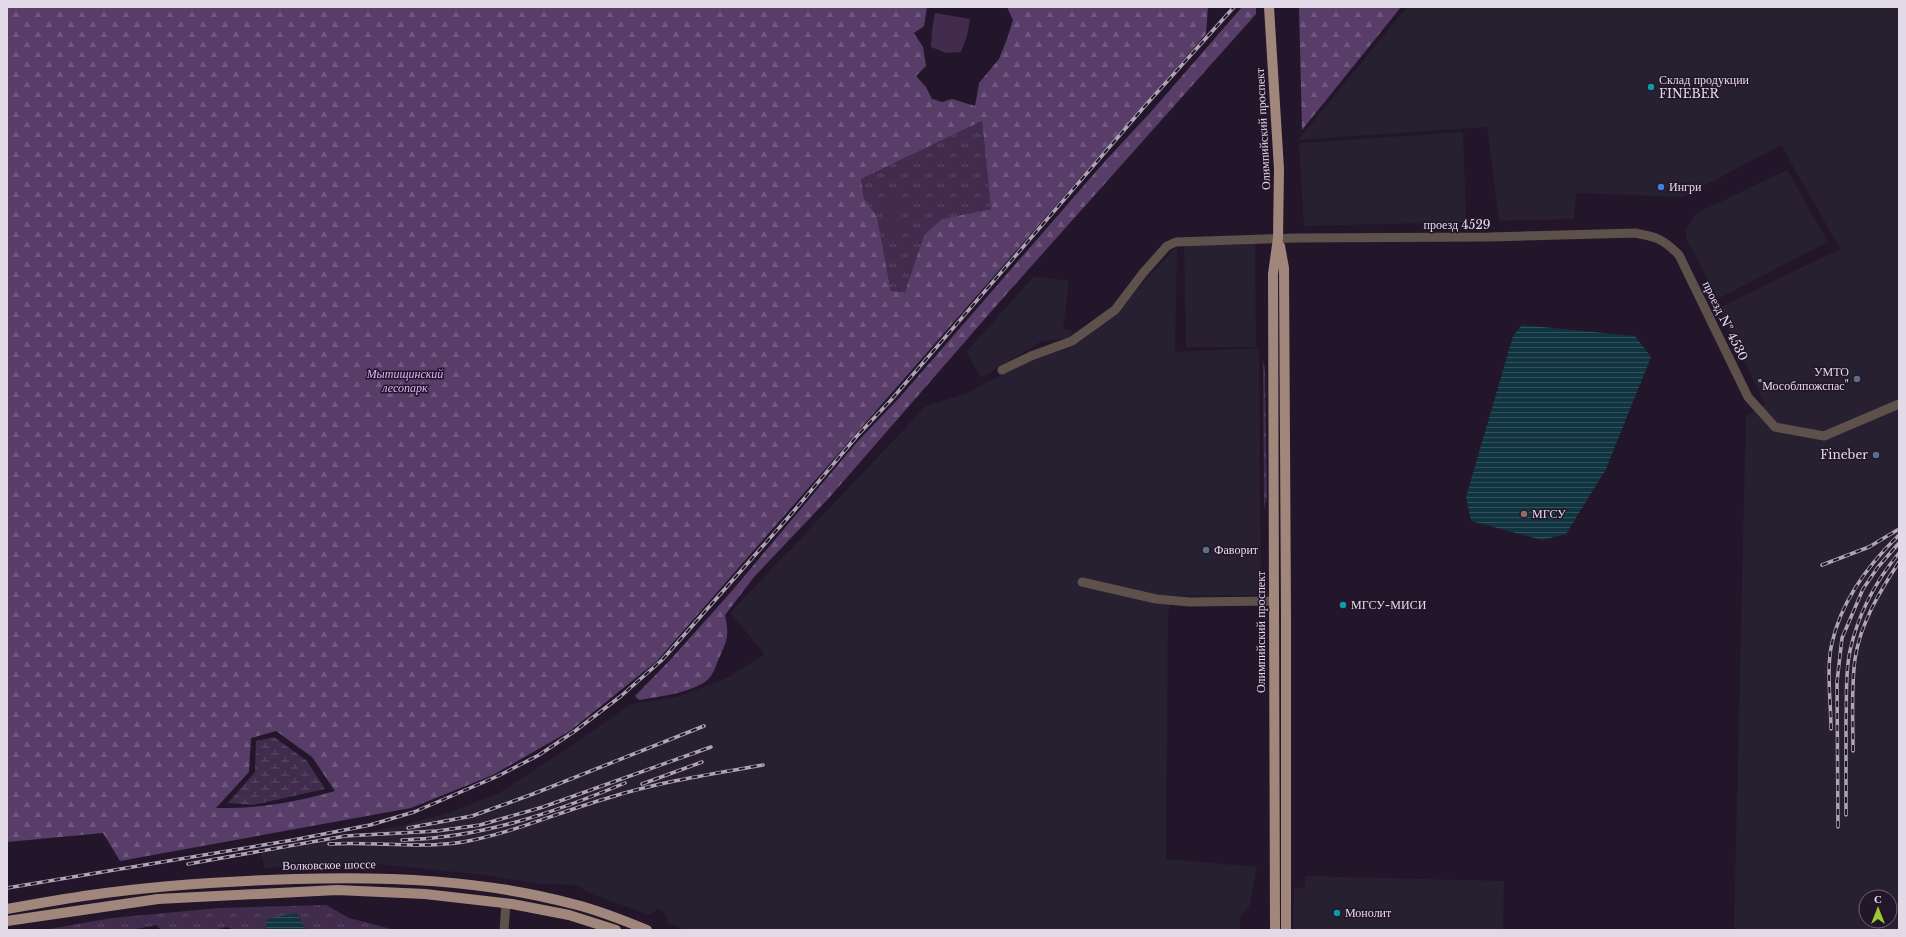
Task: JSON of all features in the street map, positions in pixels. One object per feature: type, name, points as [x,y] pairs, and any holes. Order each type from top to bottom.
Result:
[{"type":"main road","name":"Олимпийский проспект","points":[[1269,7],[1278,133],[1278,238],[1273,274],[1274,930]]},
{"type":"main road","name":"Олимпийский проспект","points":[[1278,238],[1284,268],[1286,930]]},
{"type":"main road","name":"Волковское шоссе","points":[[7,909],[90,895],[199,883],[342,877],[392,878],[459,883],[539,896],[575,904],[647,930]]},
{"type":"main road","name":"Волковское шоссе","points":[[7,921],[158,899],[337,890],[414,893],[506,903],[569,915],[616,930]]},
{"type":"street","name":"проезд 4529","points":[[1002,370],[1031,356],[1072,341],[1115,310],[1143,273],[1167,246],[1176,242],[1278,238],[1497,237],[1635,233]]},
{"type":"street","name":"проезд № 4530","points":[[1635,233],[1653,236],[1667,242],[1679,255],[1748,397],[1775,427],[1824,436],[1899,404]]},
{"type":"street","points":[[1082,582],[1156,599],[1190,602],[1274,601]]},
{"type":"street","points":[[504,930],[506,903]]},
{"type":"shaded area","points":[[1407,7],[1899,7],[1899,930],[1734,930],[1746,416],[1765,404],[1718,308],[1840,249],[1781,145],[1683,197],[1576,193],[1574,219],[1499,221],[1487,127],[1298,140]]},
{"type":"shaded area","points":[[1463,132],[1466,222],[1304,226],[1299,143]]},
{"type":"shaded area","points":[[1787,170],[1828,242],[1718,299],[1687,240],[1686,231],[1691,220],[1699,212]]},
{"type":"shaded area","points":[[1255,242],[1256,347],[1186,347],[1184,245]]},
{"type":"shaded area","points":[[1177,246],[1175,352],[1259,348],[1261,595],[1172,596],[1168,614],[1166,859],[1257,867],[1249,908],[1240,917],[1240,930],[684,930],[668,923],[664,912],[658,909],[651,914],[646,914],[586,892],[583,888],[574,885],[539,884],[485,875],[378,864],[326,864],[265,868],[261,854],[400,826],[448,813],[499,793],[571,746],[631,704],[677,697],[725,679],[765,654],[730,613],[926,406],[968,393],[1033,357],[1080,342],[1125,303]]},
{"type":"shaded area","points":[[1034,276],[1069,281],[1063,328],[1072,331],[1070,338],[1042,341],[981,378],[966,352]]},
{"type":"shaded area","points":[[1305,876],[1504,881],[1503,930],[1293,930],[1294,887],[1305,888]]},
{"type":"green space","name":"Мытищинский лесопарк","points":[[7,7],[927,7],[924,26],[914,33],[923,47],[926,66],[916,76],[926,87],[932,99],[942,102],[952,99],[975,106],[979,83],[999,59],[1007,39],[1013,20],[1007,7],[1208,7],[1206,34],[657,661],[570,731],[493,775],[411,808],[120,861],[103,833],[7,842]],"holes":[[[982,121],[991,209],[942,219],[924,235],[905,292],[891,291],[877,217],[864,198],[861,179]],[[276,731],[312,757],[335,791],[276,804],[216,808],[249,772],[251,738]]]},
{"type":"green space","points":[[1242,7],[1256,7],[1256,14],[1003,298],[828,499],[754,577],[725,615],[727,627],[726,640],[711,676],[705,682],[688,690],[639,700],[635,696],[671,659],[731,592],[857,442],[900,397],[1106,160],[1149,114]]},
{"type":"green space","points":[[1299,7],[1401,7],[1302,130]]},
{"type":"green space","points":[[935,13],[970,19],[967,36],[961,52],[946,53],[931,47]]},
{"type":"green space","points":[[982,121],[991,209],[943,219],[924,235],[905,292],[891,291],[877,217],[864,198],[861,179]]},
{"type":"green space","points":[[905,197],[900,227],[891,227],[882,222],[883,198]]},
{"type":"green space","points":[[1263,361],[1265,368],[1267,497],[1264,509]]},
{"type":"green space","points":[[274,737],[307,761],[325,789],[253,805],[228,803],[255,772],[256,741]]},
{"type":"green space","points":[[326,905],[349,918],[395,930],[306,930],[305,927],[266,921],[266,930],[234,930],[227,927],[215,930],[160,930],[157,925],[130,930],[43,930],[112,918],[219,908]]},
{"type":"water","points":[[1522,325],[1635,336],[1651,357],[1606,469],[1566,534],[1542,540],[1471,521],[1466,497],[1513,336]]},
{"type":"water","points":[[297,913],[306,930],[266,930],[266,921],[270,918]]},
{"type":"railway","points":[[7,888],[293,840],[370,825],[414,812],[498,776],[539,755],[575,731],[621,696],[662,660],[793,512],[857,436],[891,400],[1144,107],[1234,7]]},
{"type":"railway","points":[[1822,565],[1869,547],[1899,529]]},
{"type":"railway","points":[[1831,729],[1829,663],[1836,628],[1849,598],[1858,584],[1877,558],[1899,535]]},
{"type":"railway","points":[[1838,827],[1837,682],[1842,638],[1863,589],[1878,567],[1899,543]]},
{"type":"railway","points":[[1846,815],[1846,686],[1850,651],[1853,637],[1868,599],[1882,575],[1899,553]]},
{"type":"railway","points":[[1853,751],[1853,682],[1855,659],[1861,633],[1872,608],[1899,562]]},
{"type":"railway","points":[[408,828],[472,816],[533,794],[704,726]]},
{"type":"railway","points":[[188,864],[345,836],[437,831],[480,825],[543,807],[711,747]]},
{"type":"railway","points":[[642,784],[702,762]]},
{"type":"railway","points":[[329,844],[363,843],[429,845],[463,842],[500,833],[646,787],[763,765]]},
{"type":"railway","points":[[402,840],[460,834],[516,822],[544,814],[625,783]]},
{"type":"place","name":"Склад продукции FINEBER","points":[[1651,87]]},
{"type":"place","name":"Ингри","points":[[1661,187]]},
{"type":"place","name":"УМТО \"Мособлпожспас\"","points":[[1857,379]]},
{"type":"place","name":"Fineber","points":[[1876,455]]},
{"type":"place","name":"МГСУ","points":[[1524,514]]},
{"type":"place","name":"Фаворит","points":[[1206,550]]},
{"type":"place","name":"МГСУ-МИСИ","points":[[1343,605]]},
{"type":"place","name":"Монолит","points":[[1337,913]]}]
